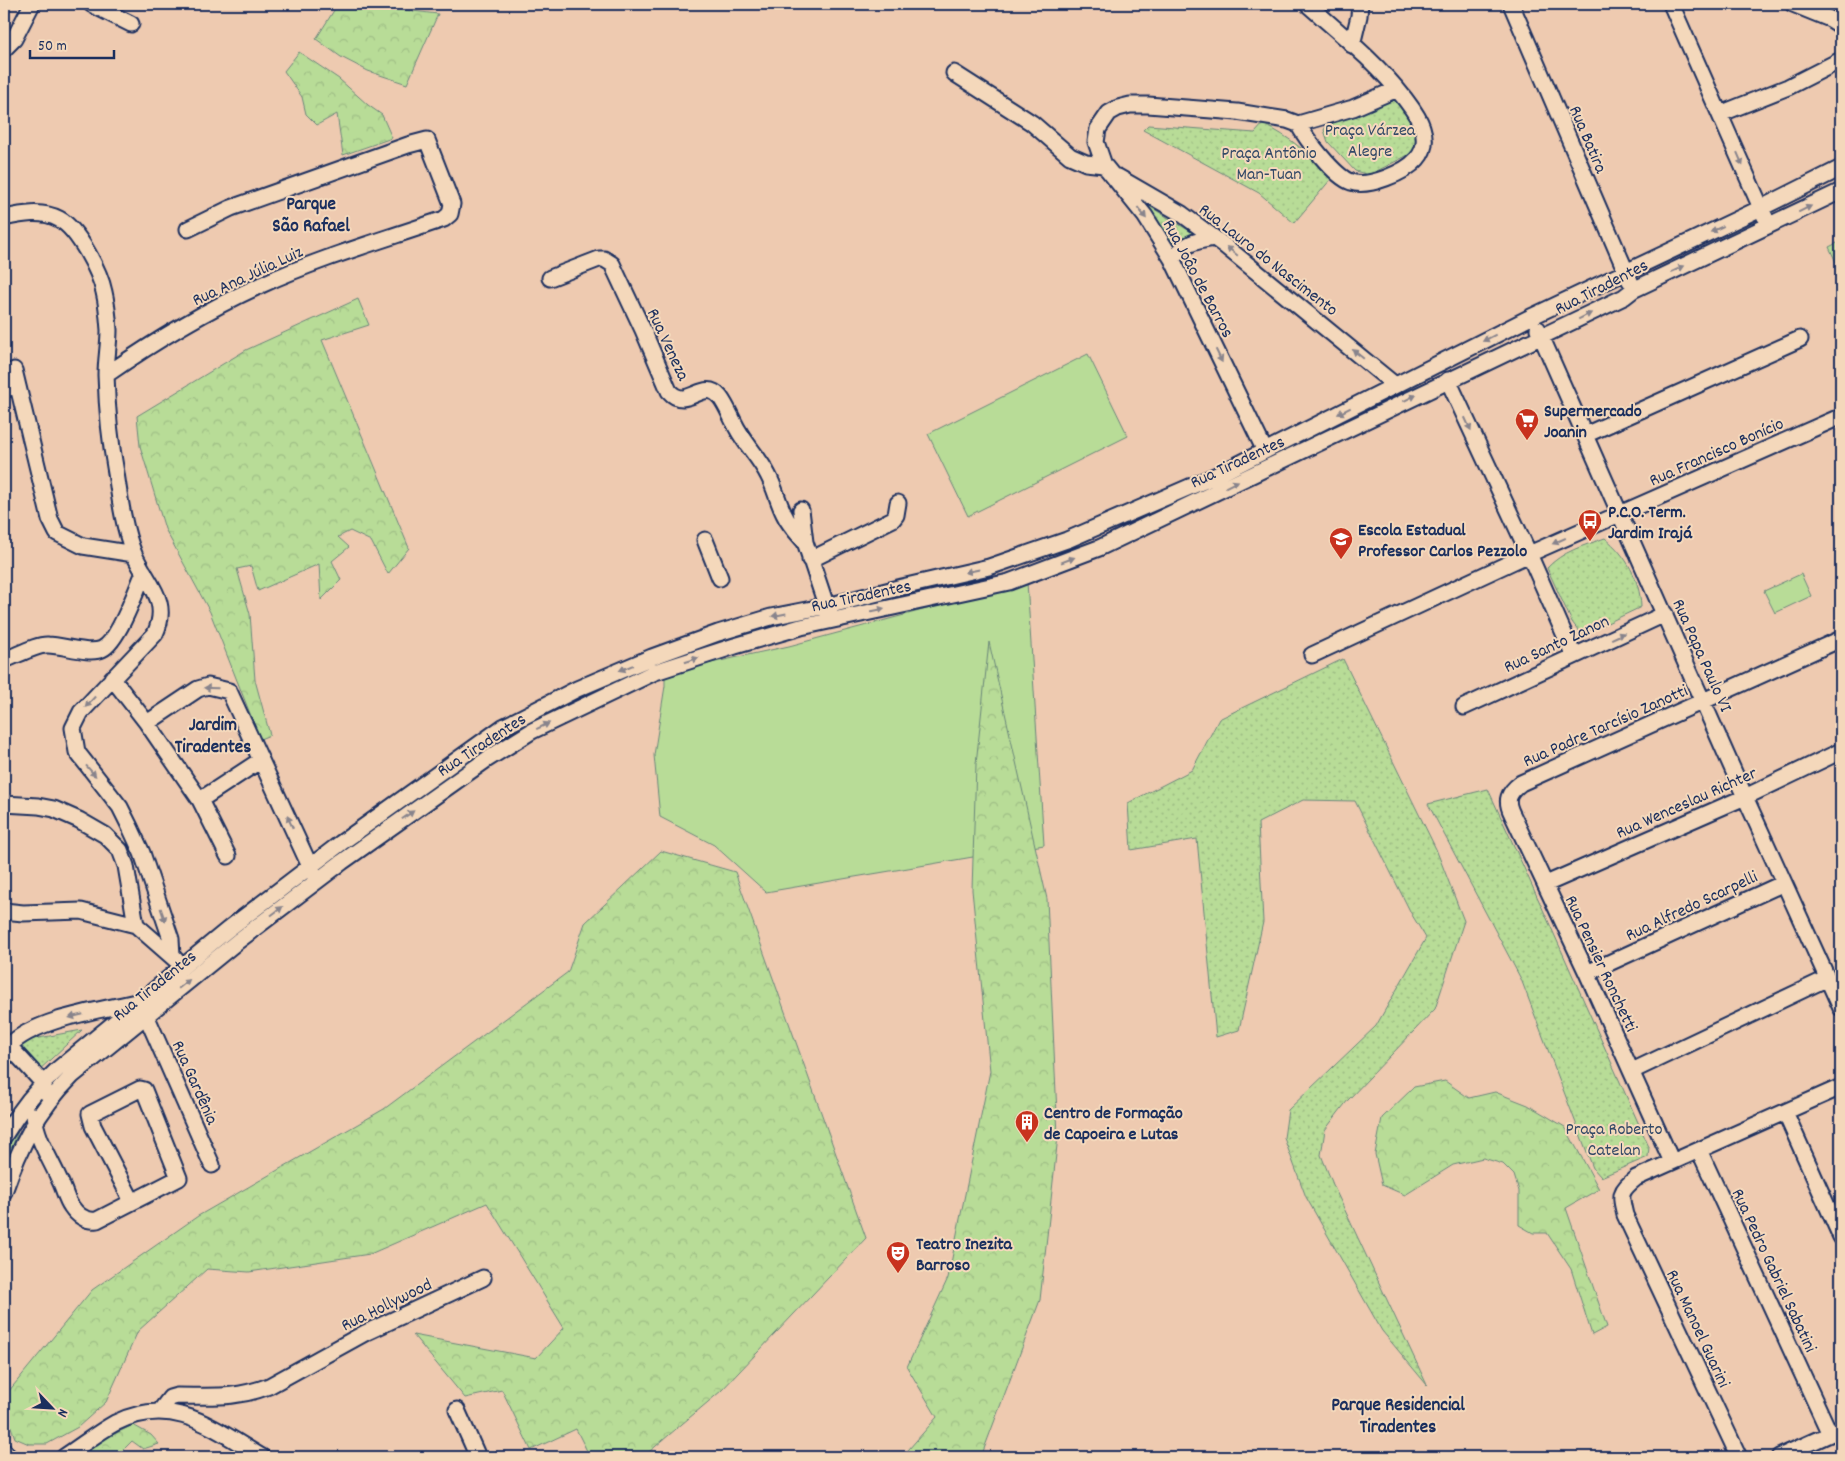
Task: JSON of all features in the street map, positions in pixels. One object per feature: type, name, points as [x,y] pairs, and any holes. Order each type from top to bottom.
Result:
[{"type":"street","points":[[4,49],[14,39],[32,4]]},
{"type":"street","points":[[91,4],[131,24]]},
{"type":"street","points":[[1307,4],[1381,70],[1397,89],[1413,109],[1422,126],[1425,138],[1418,159],[1408,167],[1374,182],[1362,184],[1351,182],[1343,177],[1308,142],[1298,124],[1353,108],[1397,89]]},
{"type":"street","points":[[1352,45],[1360,4]]},
{"type":"street","name":"Rua Batira","points":[[1511,4],[1633,290]]},
{"type":"street","points":[[1671,4],[1769,226]]},
{"type":"street","points":[[1793,4],[1841,26]]},
{"type":"street","points":[[1720,114],[1788,87],[1841,60]]},
{"type":"street","name":"Rua Lauro do Nascimento","points":[[954,74],[1032,123],[1070,156],[1115,176],[1182,214],[1225,246],[1396,385]]},
{"type":"street","name":"Rua Joâo de Barros","points":[[1265,451],[1172,259],[1115,176],[1096,142],[1098,129],[1109,113],[1130,105],[1238,112],[1286,120],[1298,124]]},
{"type":"street","name":"Rua Ana Júlia Luiz","points":[[106,374],[178,328],[260,285],[341,254],[444,219],[448,216],[452,204],[428,140],[408,145],[249,201],[188,229]]},
{"type":"street","name":"Rua Tiradentes","points":[[829,613],[937,579],[1014,560],[1059,544],[1131,513],[1265,451],[1533,316],[1626,273],[1841,168]]},
{"type":"street","name":"Rua Tiradentes","points":[[4,1129],[43,1083],[143,1008],[238,941],[350,856],[486,760],[532,731],[613,691],[660,663],[718,633],[771,617],[829,613],[941,597],[1016,580],[1099,548],[1841,191]]},
{"type":"street","points":[[4,218],[36,213],[59,219],[70,227],[80,240],[104,290],[109,331],[106,374],[114,466],[123,516],[134,554],[158,599],[161,613],[160,623],[155,634],[81,712],[73,728],[74,742],[81,760],[120,807],[142,852],[177,961]]},
{"type":"street","points":[[1172,259],[1182,248],[1195,241],[1214,238]]},
{"type":"street","name":"Rua Veneza","points":[[550,278],[599,259],[604,259],[612,264],[643,330],[668,391],[674,397],[680,399],[691,397],[706,390],[719,396],[739,432],[768,474],[784,515],[805,542]]},
{"type":"street","name":"Rua Papa Paulo VI","points":[[1533,316],[1704,700],[1745,797],[1841,1008]]},
{"type":"street","points":[[1585,435],[1800,339]]},
{"type":"street","points":[[4,390],[15,376],[50,519],[57,533],[83,546],[134,554]]},
{"type":"street","points":[[1448,380],[1574,656]]},
{"type":"street","name":"Rua Francisco Bonício","points":[[1312,654],[1529,554],[1835,419]]},
{"type":"street","points":[[810,560],[893,519],[896,515],[898,503]]},
{"type":"street","points":[[801,510],[805,542],[829,613]]},
{"type":"street","points":[[1131,513],[1132,532]]},
{"type":"street","points":[[705,540],[720,578]]},
{"type":"street","points":[[1014,560],[1016,580]]},
{"type":"street","points":[[4,660],[46,644],[92,651],[100,650],[107,646],[119,628],[144,572]]},
{"type":"street","points":[[937,579],[941,597]]},
{"type":"street","name":"Rua Santo Zanon","points":[[1464,707],[1665,614]]},
{"type":"street","name":"Rua Padre Tarcísio Zanotti","points":[[1521,783],[1841,639]]},
{"type":"street","name":"Rua Tiradentes","points":[[4,1192],[22,1146],[35,1120],[50,1099],[143,1008],[177,961],[231,927],[310,866],[503,727],[577,689],[660,663]]},
{"type":"street","points":[[112,678],[200,800],[228,856]]},
{"type":"street","points":[[146,723],[198,689],[208,686],[228,691],[233,698],[317,882]]},
{"type":"street","name":"Rua Wenceslau Richter","points":[[1546,884],[1840,756]]},
{"type":"street","points":[[200,800],[261,760]]},
{"type":"street","name":"Rua Pensier Ronchetti","points":[[1521,783],[1511,790],[1507,802],[1632,1071],[1672,1162]]},
{"type":"street","points":[[4,804],[54,809],[79,820],[105,835],[120,850],[126,866],[136,925]]},
{"type":"street","points":[[342,843],[350,856]]},
{"type":"street","name":"Rua Alfredo Scarpelli","points":[[1587,973],[1784,882]]},
{"type":"street","points":[[4,911],[23,913],[81,911],[136,925],[177,961]]},
{"type":"street","points":[[1632,1071],[1828,978]]},
{"type":"street","name":"Rua Tiradentes","points":[[43,1083],[9,1046],[20,1036],[35,1028],[143,1008]]},
{"type":"street","name":"Rua Gardênia","points":[[143,1008],[212,1165]]},
{"type":"street","points":[[72,1076],[56,1082],[43,1083],[45,1090],[36,1109],[35,1120],[45,1151],[70,1206],[90,1222],[177,1180],[180,1176],[144,1090],[140,1089],[90,1114],[93,1126],[132,1201]]},
{"type":"street","points":[[1672,1162],[1841,1087]]},
{"type":"street","points":[[1785,1112],[1841,1238]]},
{"type":"street","name":"Rua Tiradentes","points":[[4,1136],[17,1115]]},
{"type":"street","points":[[22,1146],[45,1151]]},
{"type":"street","name":"Rua Pedro Gabriel Sabatini","points":[[1699,1150],[1835,1431]]},
{"type":"street","name":"Rua Manoel Guarini","points":[[1672,1162],[1636,1178],[1625,1187],[1621,1196],[1625,1215],[1739,1457]]},
{"type":"street","name":"Rua Hollywood","points":[[160,1411],[170,1398],[177,1396],[232,1396],[253,1393],[365,1333],[483,1278]]},
{"type":"street","points":[[457,1410],[478,1457]]},
{"type":"street","points":[[64,1457],[116,1423],[132,1416],[160,1411],[187,1416],[262,1457]]},
{"type":"street","points":[[1779,1457],[1835,1431]]},
{"type":"street","points":[[4,1451],[9,1457]]},
{"type":"green space","points":[[338,4],[438,14],[407,84],[368,71],[341,57],[316,39]]},
{"type":"green space","points":[[299,52],[339,79],[382,115],[392,138],[343,155],[337,114],[317,125],[306,114],[302,97],[284,71]]},
{"type":"green space","name":"Praça Várzea Alegre","points":[[1397,96],[1420,127],[1418,140],[1412,153],[1369,175],[1355,171],[1328,142],[1324,130],[1330,120]]},
{"type":"green space","name":"Praça Antônio Man-Tuan","points":[[1263,124],[1300,147],[1331,179],[1294,223],[1259,193],[1143,130],[1148,125],[1255,133]]},
{"type":"green space","points":[[1141,201],[1193,233],[1172,246]]},
{"type":"green space","points":[[1841,241],[1841,273],[1829,247]]},
{"type":"green space","points":[[358,299],[369,325],[322,340],[409,548],[388,574],[371,541],[350,531],[338,537],[349,547],[332,561],[341,580],[321,600],[319,564],[258,591],[251,566],[237,569],[250,614],[255,680],[270,735],[260,739],[210,612],[165,529],[140,446],[137,416],[246,350]]},
{"type":"green space","points":[[1088,354],[1128,436],[968,516],[928,434]]},
{"type":"green space","points":[[1605,538],[1619,552],[1635,577],[1641,607],[1582,635],[1572,622],[1547,568],[1567,553]]},
{"type":"green space","points":[[1801,574],[1811,596],[1775,613],[1764,591]]},
{"type":"green space","points":[[1027,582],[1044,845],[766,892],[714,845],[660,817],[654,755],[665,686],[665,673],[789,646]]},
{"type":"green space","points":[[989,642],[1047,899],[1058,1136],[1040,1300],[981,1457],[902,1457],[937,1417],[907,1367],[948,1278],[990,1071],[972,890],[976,764]]},
{"type":"green space","points":[[1343,659],[1436,849],[1464,921],[1435,1009],[1348,1100],[1325,1130],[1321,1155],[1334,1187],[1427,1385],[1382,1331],[1306,1197],[1284,1138],[1288,1110],[1376,1026],[1426,938],[1412,915],[1355,801],[1303,800],[1258,823],[1263,922],[1239,1030],[1216,1037],[1197,839],[1131,850],[1128,803],[1192,770],[1219,719]]},
{"type":"green space","name":"Praça Roberto Catelan","points":[[1488,789],[1649,1147],[1648,1157],[1601,1177],[1593,1168],[1521,979],[1428,804]]},
{"type":"green space","points":[[661,851],[735,872],[866,1238],[721,1391],[643,1457],[590,1457],[576,1429],[531,1450],[502,1390],[465,1398],[413,1335],[536,1358],[564,1328],[487,1203],[370,1254],[249,1272],[207,1269],[138,1331],[106,1402],[78,1427],[47,1444],[29,1444],[15,1438],[4,1407],[4,1397],[92,1290],[198,1216],[384,1109],[568,972],[585,923]]},
{"type":"green space","points":[[82,1030],[36,1073],[12,1043]]},
{"type":"green space","points":[[1445,1081],[1469,1098],[1495,1092],[1528,1105],[1565,1127],[1599,1189],[1566,1208],[1607,1327],[1592,1335],[1571,1269],[1547,1233],[1533,1233],[1519,1225],[1519,1191],[1514,1175],[1503,1164],[1483,1158],[1453,1165],[1405,1195],[1382,1185],[1375,1154],[1382,1118],[1414,1087]]},
{"type":"green space","points":[[20,1126],[4,1168],[4,1151]]},
{"type":"green space","points":[[133,1425],[151,1435],[159,1444],[143,1449],[132,1441],[116,1457],[81,1457],[104,1439]]},
{"type":"place","name":"Supermercado Joanin","points":[[1527,441]]},
{"type":"place","name":"P.C.O. Term. Jardim Irajá","points":[[1590,542]]},
{"type":"place","name":"Escola Estadual Professor Carlos Pezzolo","points":[[1341,560]]},
{"type":"place","name":"Centro de Formação de Capoeira e Lutas","points":[[1027,1143]]},
{"type":"place","name":"Teatro Inezita Barroso","points":[[898,1274]]},
{"type":"district","name":"Parque São Rafael","points":[[311,213]]},
{"type":"district","name":"Jardim Tiradentes","points":[[213,734]]},
{"type":"district","name":"Parque Residencial Tiradentes","points":[[1398,1414]]}]
